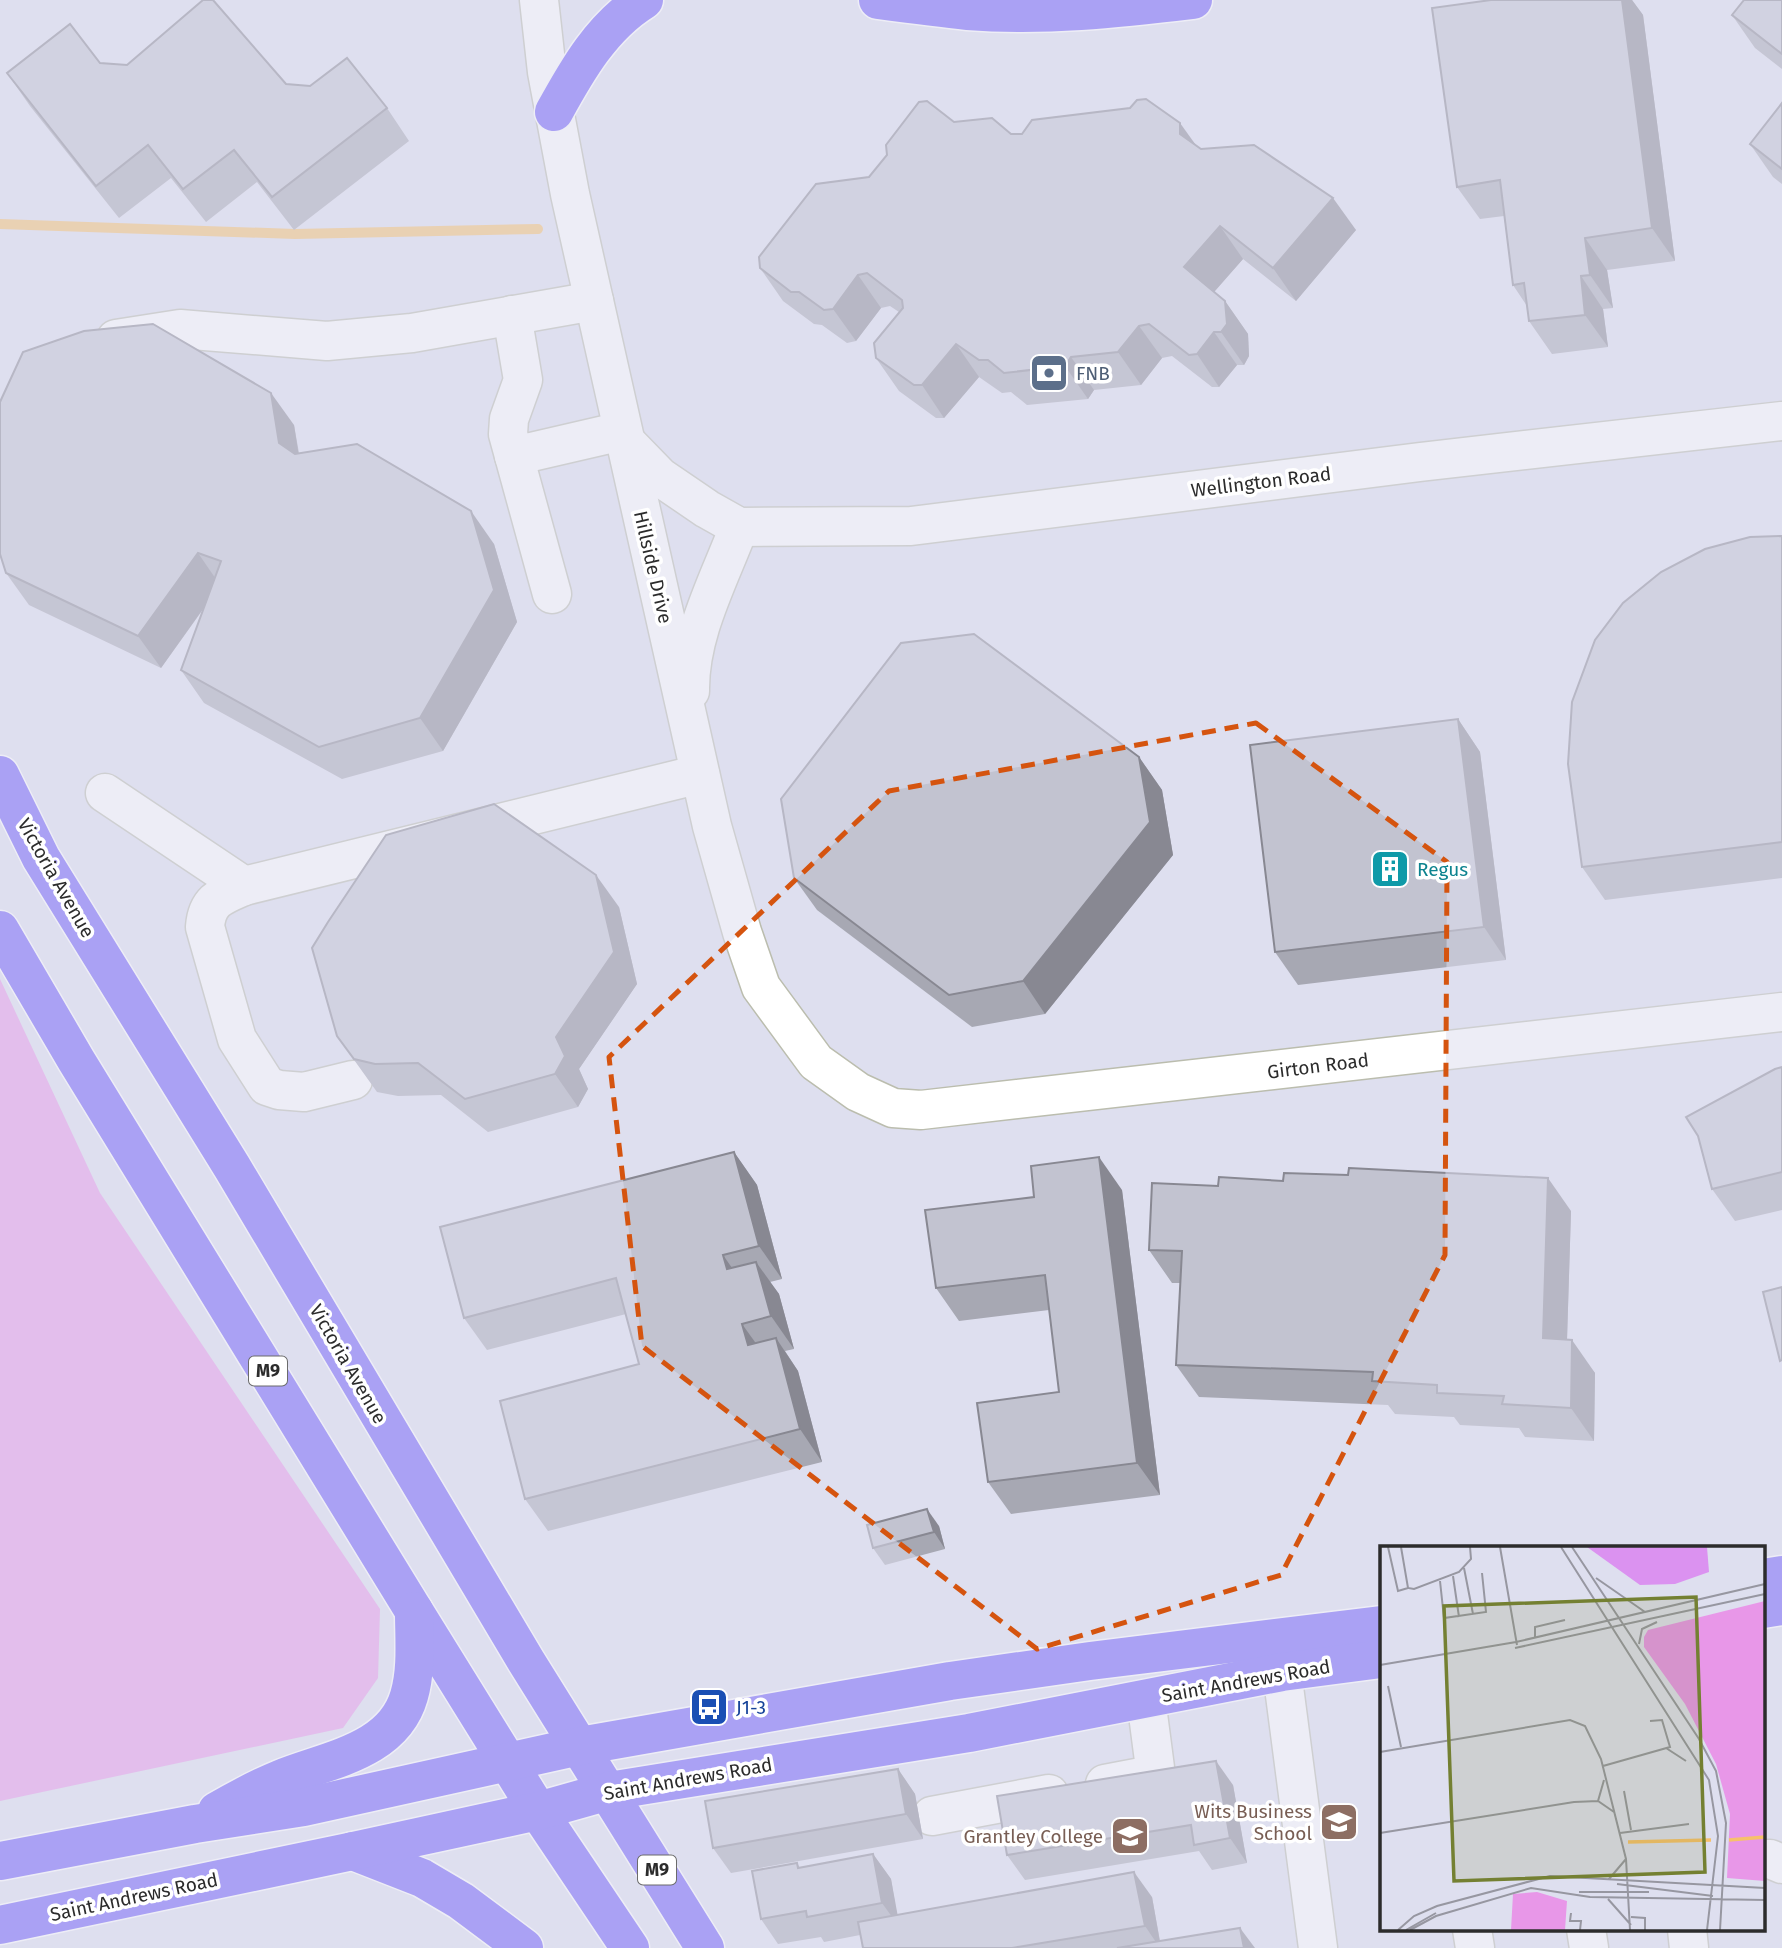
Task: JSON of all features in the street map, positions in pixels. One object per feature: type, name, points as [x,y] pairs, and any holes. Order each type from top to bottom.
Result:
[{"type":"main road","points":[[554,111],[599,41],[644,0]]},
{"type":"main road","points":[[877,0],[970,11],[1019,12],[1097,10],[1193,0]]},
{"type":"main road","name":"Victoria Avenue","points":[[0,775],[41,858],[232,1167],[526,1661],[705,1948]]},
{"type":"main road","name":"M9","points":[[0,930],[76,1060],[414,1611],[538,1811],[630,1948]]},
{"type":"main road","points":[[1764,1578],[1782,1575]]},
{"type":"main road","points":[[1764,1609],[1782,1606]]},
{"type":"main road","points":[[195,1824],[240,1797],[357,1752],[386,1732],[403,1712],[409,1697],[414,1675],[414,1611]]},
{"type":"main road","name":"Saint Andrews Road","points":[[0,1925],[353,1852],[538,1811],[609,1791],[969,1733],[1146,1699],[1277,1655],[1380,1625]]},
{"type":"main road","name":"Saint Andrews Road","points":[[0,1861],[195,1824],[304,1807],[580,1746],[950,1681],[1277,1655],[1380,1659]]},
{"type":"main road","points":[[353,1852],[422,1878],[461,1900],[524,1948]]},
{"type":"street","name":"Hillside Drive","points":[[539,0],[554,111],[623,436],[712,826],[738,918],[761,987],[816,1062],[858,1092]]},
{"type":"street","points":[[100,342],[180,329],[327,341],[412,333],[594,301]]},
{"type":"street","points":[[512,315],[523,380],[508,434],[552,594]]},
{"type":"street","name":"Wellington Road","points":[[623,436],[660,477],[739,527],[911,526],[1420,461],[1782,421]]},
{"type":"street","points":[[514,456],[623,436]]},
{"type":"street","points":[[692,737],[690,687],[694,650],[706,609],[739,527]]},
{"type":"street","points":[[353,1080],[304,1092],[267,1086],[237,1039],[205,927],[206,911],[220,897],[244,887],[700,774]]},
{"type":"street","points":[[105,793],[244,887]]},
{"type":"street","name":"Girton Road","points":[[858,1092],[892,1108],[921,1110],[1782,1012]]},
{"type":"street","points":[[1277,1655],[1318,1948]]},
{"type":"street","points":[[932,1816],[1147,1776],[1155,1768],[1146,1699]]},
{"type":"street","points":[[1764,1859],[1782,1864]]},
{"type":"street","points":[[1472,1930],[1475,1948]]},
{"type":"street","points":[[1586,1930],[1589,1948]]},
{"type":"street","points":[[1687,1930],[1689,1948]]},
{"type":"highlighted area","points":[[1256,723],[1447,862],[1445,1255],[1281,1575],[1037,1649],[642,1346],[609,1057],[889,791]]},
{"type":"shaded area","points":[[0,979],[100,1193],[380,1609],[378,1678],[343,1728],[0,1801]]},
{"type":"building","points":[[203,0],[213,0],[286,84],[310,86],[347,58],[387,108],[272,197],[234,150],[183,189],[148,145],[96,186],[7,73],[70,24],[100,63],[127,65]]},
{"type":"building","points":[[1491,0],[1622,0],[1652,228],[1585,238],[1590,275],[1581,276],[1585,315],[1529,321],[1524,283],[1513,285],[1500,180],[1457,187],[1432,8]]},
{"type":"building","points":[[1744,0],[1782,0],[1782,54],[1732,15]]},
{"type":"building","points":[[1146,99],[1180,123],[1180,134],[1201,149],[1254,145],[1333,198],[1273,268],[1220,226],[1184,267],[1225,301],[1227,324],[1221,332],[1214,332],[1197,354],[1189,355],[1149,324],[1139,326],[1118,352],[1071,357],[1065,366],[1004,373],[988,360],[979,360],[956,344],[922,385],[914,385],[876,358],[874,343],[903,308],[902,300],[867,273],[858,275],[833,309],[824,310],[799,292],[791,292],[760,268],[759,257],[816,184],[869,177],[887,155],[886,145],[919,102],[927,101],[954,122],[992,118],[1011,134],[1022,134],[1032,120],[1130,108],[1137,100]]},
{"type":"building","points":[[1782,103],[1782,169],[1750,144]]},
{"type":"building","points":[[153,324],[271,393],[279,443],[295,454],[357,444],[471,511],[494,590],[420,718],[319,747],[181,670],[221,561],[198,553],[138,636],[6,573],[0,554],[0,402],[23,352],[84,331]]},
{"type":"building","points":[[1782,536],[1782,842],[1582,867],[1568,764],[1572,702],[1595,640],[1623,603],[1661,572],[1705,549],[1750,537]]},
{"type":"building","points":[[974,634],[1139,757],[1150,822],[1023,981],[949,995],[794,878],[781,799],[901,643]]},
{"type":"building","name":"Regus","points":[[1458,719],[1484,927],[1275,952],[1250,745]]},
{"type":"building","points":[[494,804],[596,875],[614,952],[556,1037],[565,1056],[555,1074],[465,1099],[418,1063],[375,1064],[354,1059],[337,1036],[312,948],[386,835]]},
{"type":"building","points":[[1782,1067],[1782,1172],[1712,1189],[1698,1136],[1686,1117]]},
{"type":"building","points":[[734,1152],[759,1246],[723,1255],[727,1269],[756,1262],[771,1316],[742,1324],[748,1345],[776,1338],[800,1429],[525,1499],[500,1401],[639,1364],[616,1278],[464,1318],[440,1227]]},
{"type":"building","points":[[1099,1157],[1137,1463],[988,1482],[977,1403],[1059,1392],[1045,1275],[936,1288],[925,1210],[1034,1197],[1031,1166]]},
{"type":"building","points":[[1349,1168],[1548,1178],[1543,1338],[1572,1340],[1571,1408],[1502,1404],[1504,1396],[1437,1393],[1437,1385],[1372,1381],[1373,1372],[1176,1365],[1182,1251],[1149,1250],[1152,1183],[1218,1186],[1219,1177],[1283,1181],[1284,1173],[1348,1175]]},
{"type":"building","points":[[1782,1287],[1782,1360],[1780,1361],[1763,1292]]},
{"type":"building","points":[[927,1509],[934,1532],[873,1548],[867,1525]]},
{"type":"building","points":[[1216,1761],[1230,1838],[1194,1845],[1191,1825],[1007,1855],[997,1796]]},
{"type":"building","points":[[898,1769],[906,1814],[713,1848],[705,1801]]},
{"type":"building","points":[[873,1854],[882,1903],[807,1917],[806,1911],[761,1919],[752,1871],[797,1863],[798,1868]]},
{"type":"building","points":[[1134,1872],[1145,1926],[1012,1948],[863,1948],[858,1922]]},
{"type":"building","points":[[1240,1928],[1244,1948],[1117,1948]]},
{"type":"waterway","points":[[0,224],[295,234],[538,229]]},
{"type":"place","name":"FNB","points":[[1049,373]]},
{"type":"place","name":"Regus","points":[[1390,869]]},
{"type":"place","name":"J1-3","points":[[709,1707]]},
{"type":"place","name":"Wits Business School","points":[[1339,1822]]},
{"type":"place","name":"Grantley College","points":[[1130,1836]]}]
